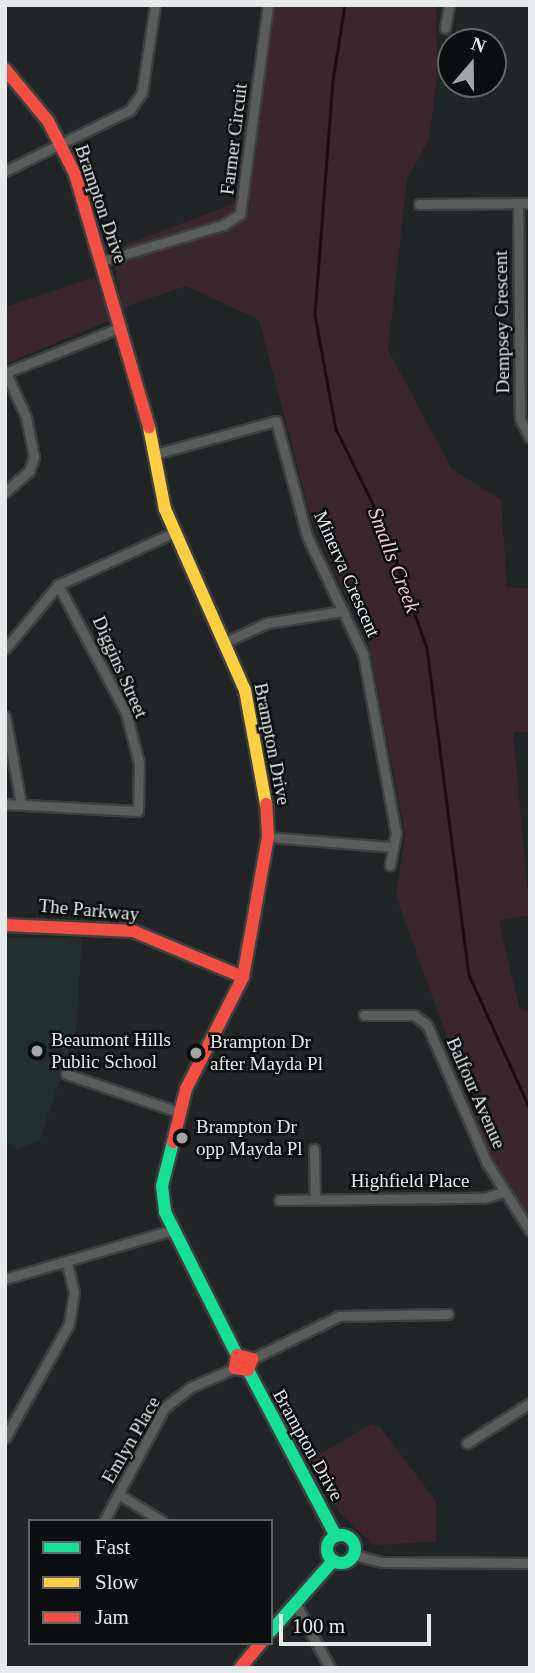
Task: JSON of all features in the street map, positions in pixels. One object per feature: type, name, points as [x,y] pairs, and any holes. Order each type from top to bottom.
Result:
[{"type":"street","points":[[5,171],[130,110],[142,92],[155,5]]},
{"type":"street","name":"Farmer Circuit","points":[[102,261],[223,225],[240,214],[268,5]]},
{"type":"street","points":[[445,27],[449,5]]},
{"type":"street","name":"Brampton Drive","points":[[5,69],[62,145],[102,261],[121,327],[155,454],[156,477],[175,532],[245,690],[268,837],[243,978],[179,1112],[162,1186],[173,1230],[236,1361]]},
{"type":"street","name":"Dempsey Crescent","points":[[518,203],[525,324],[520,419],[530,438]]},
{"type":"street","points":[[419,204],[530,203]]},
{"type":"street","points":[[5,492],[29,471],[34,457],[26,417],[6,373],[121,327]]},
{"type":"street","name":"Minerva Crescent","points":[[155,454],[276,421],[307,536],[363,654],[395,821],[390,864]]},
{"type":"street","points":[[5,649],[58,585],[175,532]]},
{"type":"street","name":"Diggins Street","points":[[21,804],[138,811],[139,763],[126,713],[58,585]]},
{"type":"street","points":[[223,642],[267,623],[343,611]]},
{"type":"street","points":[[5,716],[21,804],[5,804]]},
{"type":"street","points":[[268,837],[393,847]]},
{"type":"street","name":"The Parkway","points":[[5,925],[134,931],[243,978]]},
{"type":"street","name":"Balfour Avenue","points":[[364,1016],[414,1015],[427,1025],[504,1192],[530,1231]]},
{"type":"street","points":[[66,1074],[179,1112]]},
{"type":"street","points":[[314,1149],[315,1199]]},
{"type":"street","name":"Highfield Place","points":[[279,1200],[484,1198],[504,1192]]},
{"type":"street","points":[[5,1279],[173,1230]]},
{"type":"street","points":[[5,1438],[7,1427],[69,1324],[74,1292],[66,1263]]},
{"type":"street","points":[[236,1361],[250,1365],[339,1316],[448,1314]]},
{"type":"street","name":"Emlyn Place","points":[[105,1519],[164,1408],[191,1387],[236,1361]]},
{"type":"street","name":"Brampton Drive","points":[[250,1365],[336,1536]]},
{"type":"street","points":[[467,1443],[530,1403]]},
{"type":"street","points":[[120,1495],[159,1519]]},
{"type":"street","points":[[333,1561],[328,1546],[336,1536],[352,1541],[354,1555]]},
{"type":"street","points":[[273,1629],[333,1561],[347,1561],[354,1555]]},
{"type":"street","points":[[354,1555],[382,1562],[530,1563]]},
{"type":"street","points":[[295,1603],[330,1668]]},
{"type":"street","points":[[240,1668],[259,1645]]},
{"type":"shaded area","points":[[275,5],[436,5],[437,76],[429,139],[407,179],[388,350],[452,469],[501,500],[507,587],[530,589],[530,732],[513,732],[530,915],[499,921],[519,1007],[530,1013],[530,1222],[488,1151],[396,896],[405,834],[369,645],[311,518],[259,320],[186,286],[122,308],[112,250],[241,201]]},
{"type":"shaded area","points":[[94,277],[111,320],[5,364],[5,307]]},
{"type":"shaded area","name":"Beaumont Hills Public School","points":[[5,938],[82,938],[76,1031],[40,1140],[17,1150],[5,1139]]},
{"type":"shaded area","points":[[371,1424],[380,1427],[436,1501],[436,1542],[373,1545],[340,1513],[307,1462]]},
{"type":"waterway","name":"Smalls Creek","points":[[345,5],[333,81],[315,315],[336,429],[384,526],[427,648],[469,975],[530,1109]]},
{"type":"traffic: fast","points":[[173,1142],[162,1186],[165,1212],[237,1355]]},
{"type":"traffic: fast","points":[[248,1370],[336,1536]]},
{"type":"traffic: fast","points":[[341,1535],[351,1539],[355,1549],[351,1559],[341,1563],[331,1559],[327,1549],[331,1539],[341,1535]]},
{"type":"traffic: fast","points":[[273,1629],[333,1561]]},
{"type":"traffic: slow","points":[[149,427],[165,509],[245,690],[266,804]]},
{"type":"traffic: jam","points":[[5,69],[48,121],[75,174],[149,427]]},
{"type":"traffic: jam","points":[[173,1142],[186,1089],[243,977],[268,837],[266,804]]},
{"type":"traffic: jam","points":[[5,925],[133,931],[243,977]]},
{"type":"traffic: jam","points":[[237,1355],[252,1359],[248,1370]]},
{"type":"traffic: jam","points":[[237,1355],[235,1368],[248,1370]]},
{"type":"traffic: jam","points":[[240,1668],[259,1645]]},
{"type":"place","name":"Beaumont Hills Public School","points":[[37,1051]]},
{"type":"place","name":"Brampton Dr after Mayda Pl","points":[[196,1053]]},
{"type":"place","name":"Brampton Dr opp Mayda Pl","points":[[182,1138]]}]
